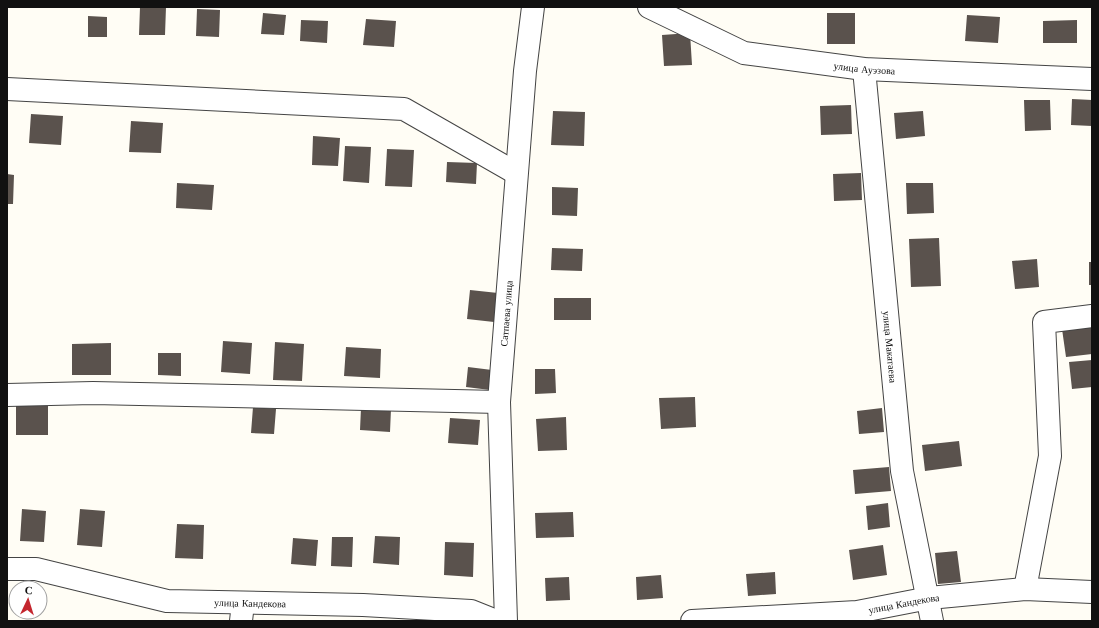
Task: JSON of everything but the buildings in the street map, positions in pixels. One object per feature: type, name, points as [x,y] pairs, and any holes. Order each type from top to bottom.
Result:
[{"type":"street","name":"Сатпаева улица","points":[[506,621],[499,402],[516,173],[525,71],[533,7]]},
{"type":"street","name":"улица Ауэзова","points":[[649,7],[744,53],[864,69],[1092,79]]},
{"type":"street","name":"улица Макатаева","points":[[864,69],[902,471],[929,598],[932,621]]},
{"type":"street","points":[[7,89],[404,109],[516,173]]},
{"type":"street","points":[[1025,589],[1050,456],[1044,322],[1092,316]]},
{"type":"street","points":[[7,395],[93,393],[499,402]]},
{"type":"street","name":"улица Кандекова","points":[[7,569],[36,569],[167,601],[242,612],[363,605],[471,611],[496,621]]},
{"type":"street","name":"улица Кандекова","points":[[692,621],[857,612],[929,598],[1025,589],[1092,592]]}]
